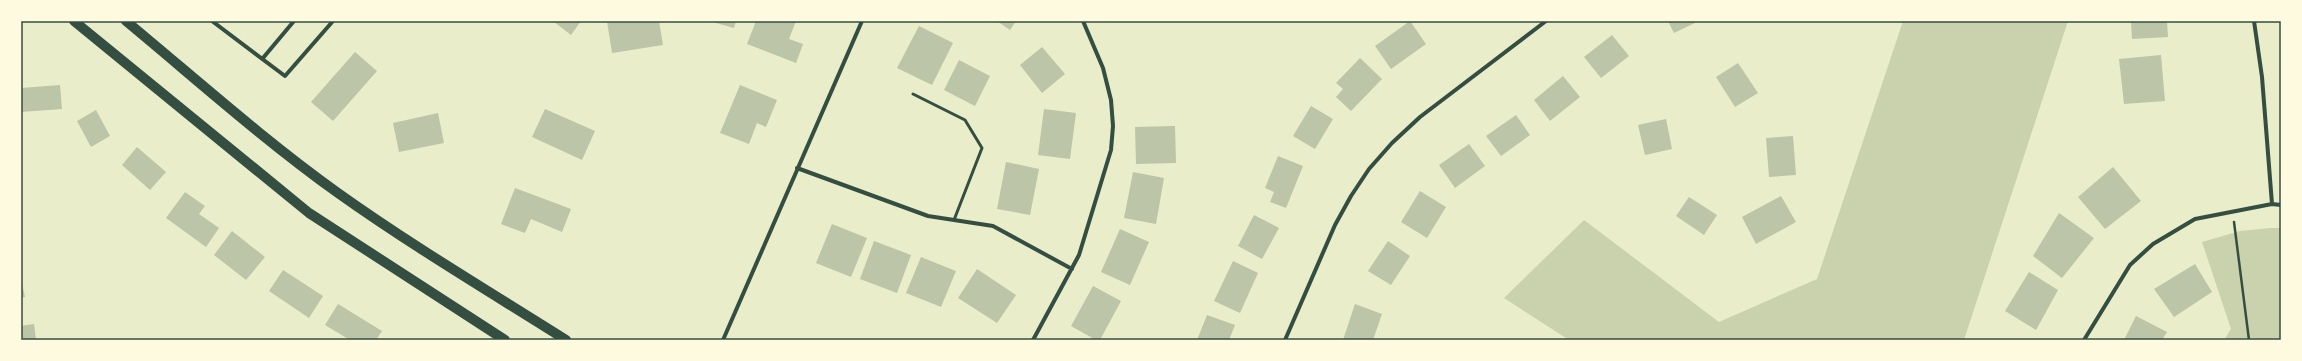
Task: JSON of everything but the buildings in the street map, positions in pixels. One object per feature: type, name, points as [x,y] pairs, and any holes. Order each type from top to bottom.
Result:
[{"type":"main road","points":[[74,21],[309,213],[505,340]]},
{"type":"main road","points":[[126,21],[286,154],[337,192],[385,225],[566,340]]},
{"type":"street","points":[[212,21],[285,76],[333,21]]},
{"type":"street","points":[[263,58],[294,21]]},
{"type":"street","points":[[723,340],[862,21]]},
{"type":"street","points":[[1033,340],[1079,256],[1103,182],[1111,150],[1113,126],[1111,100],[1103,68],[1083,21]]},
{"type":"street","points":[[1285,340],[1336,226],[1351,196],[1369,169],[1392,143],[1420,117],[1546,21]]},
{"type":"street","points":[[2254,21],[2262,77],[2272,204]]},
{"type":"street","points":[[797,168],[928,216],[993,226],[1072,269]]},
{"type":"street","points":[[2084,340],[2130,265],[2153,244],[2195,219],[2272,204],[2281,206]]},
{"type":"lane","points":[[913,94],[965,120],[982,148],[954,220]]},
{"type":"path","points":[[2232,212],[2249,340]]},
{"type":"green space","points":[[1903,21],[2068,21],[1964,340],[1569,340],[1504,298],[1584,220],[1719,322],[1817,279]]},
{"type":"green space","points":[[2281,228],[2281,340],[2224,340],[2231,329],[2202,242],[2240,231]]}]
